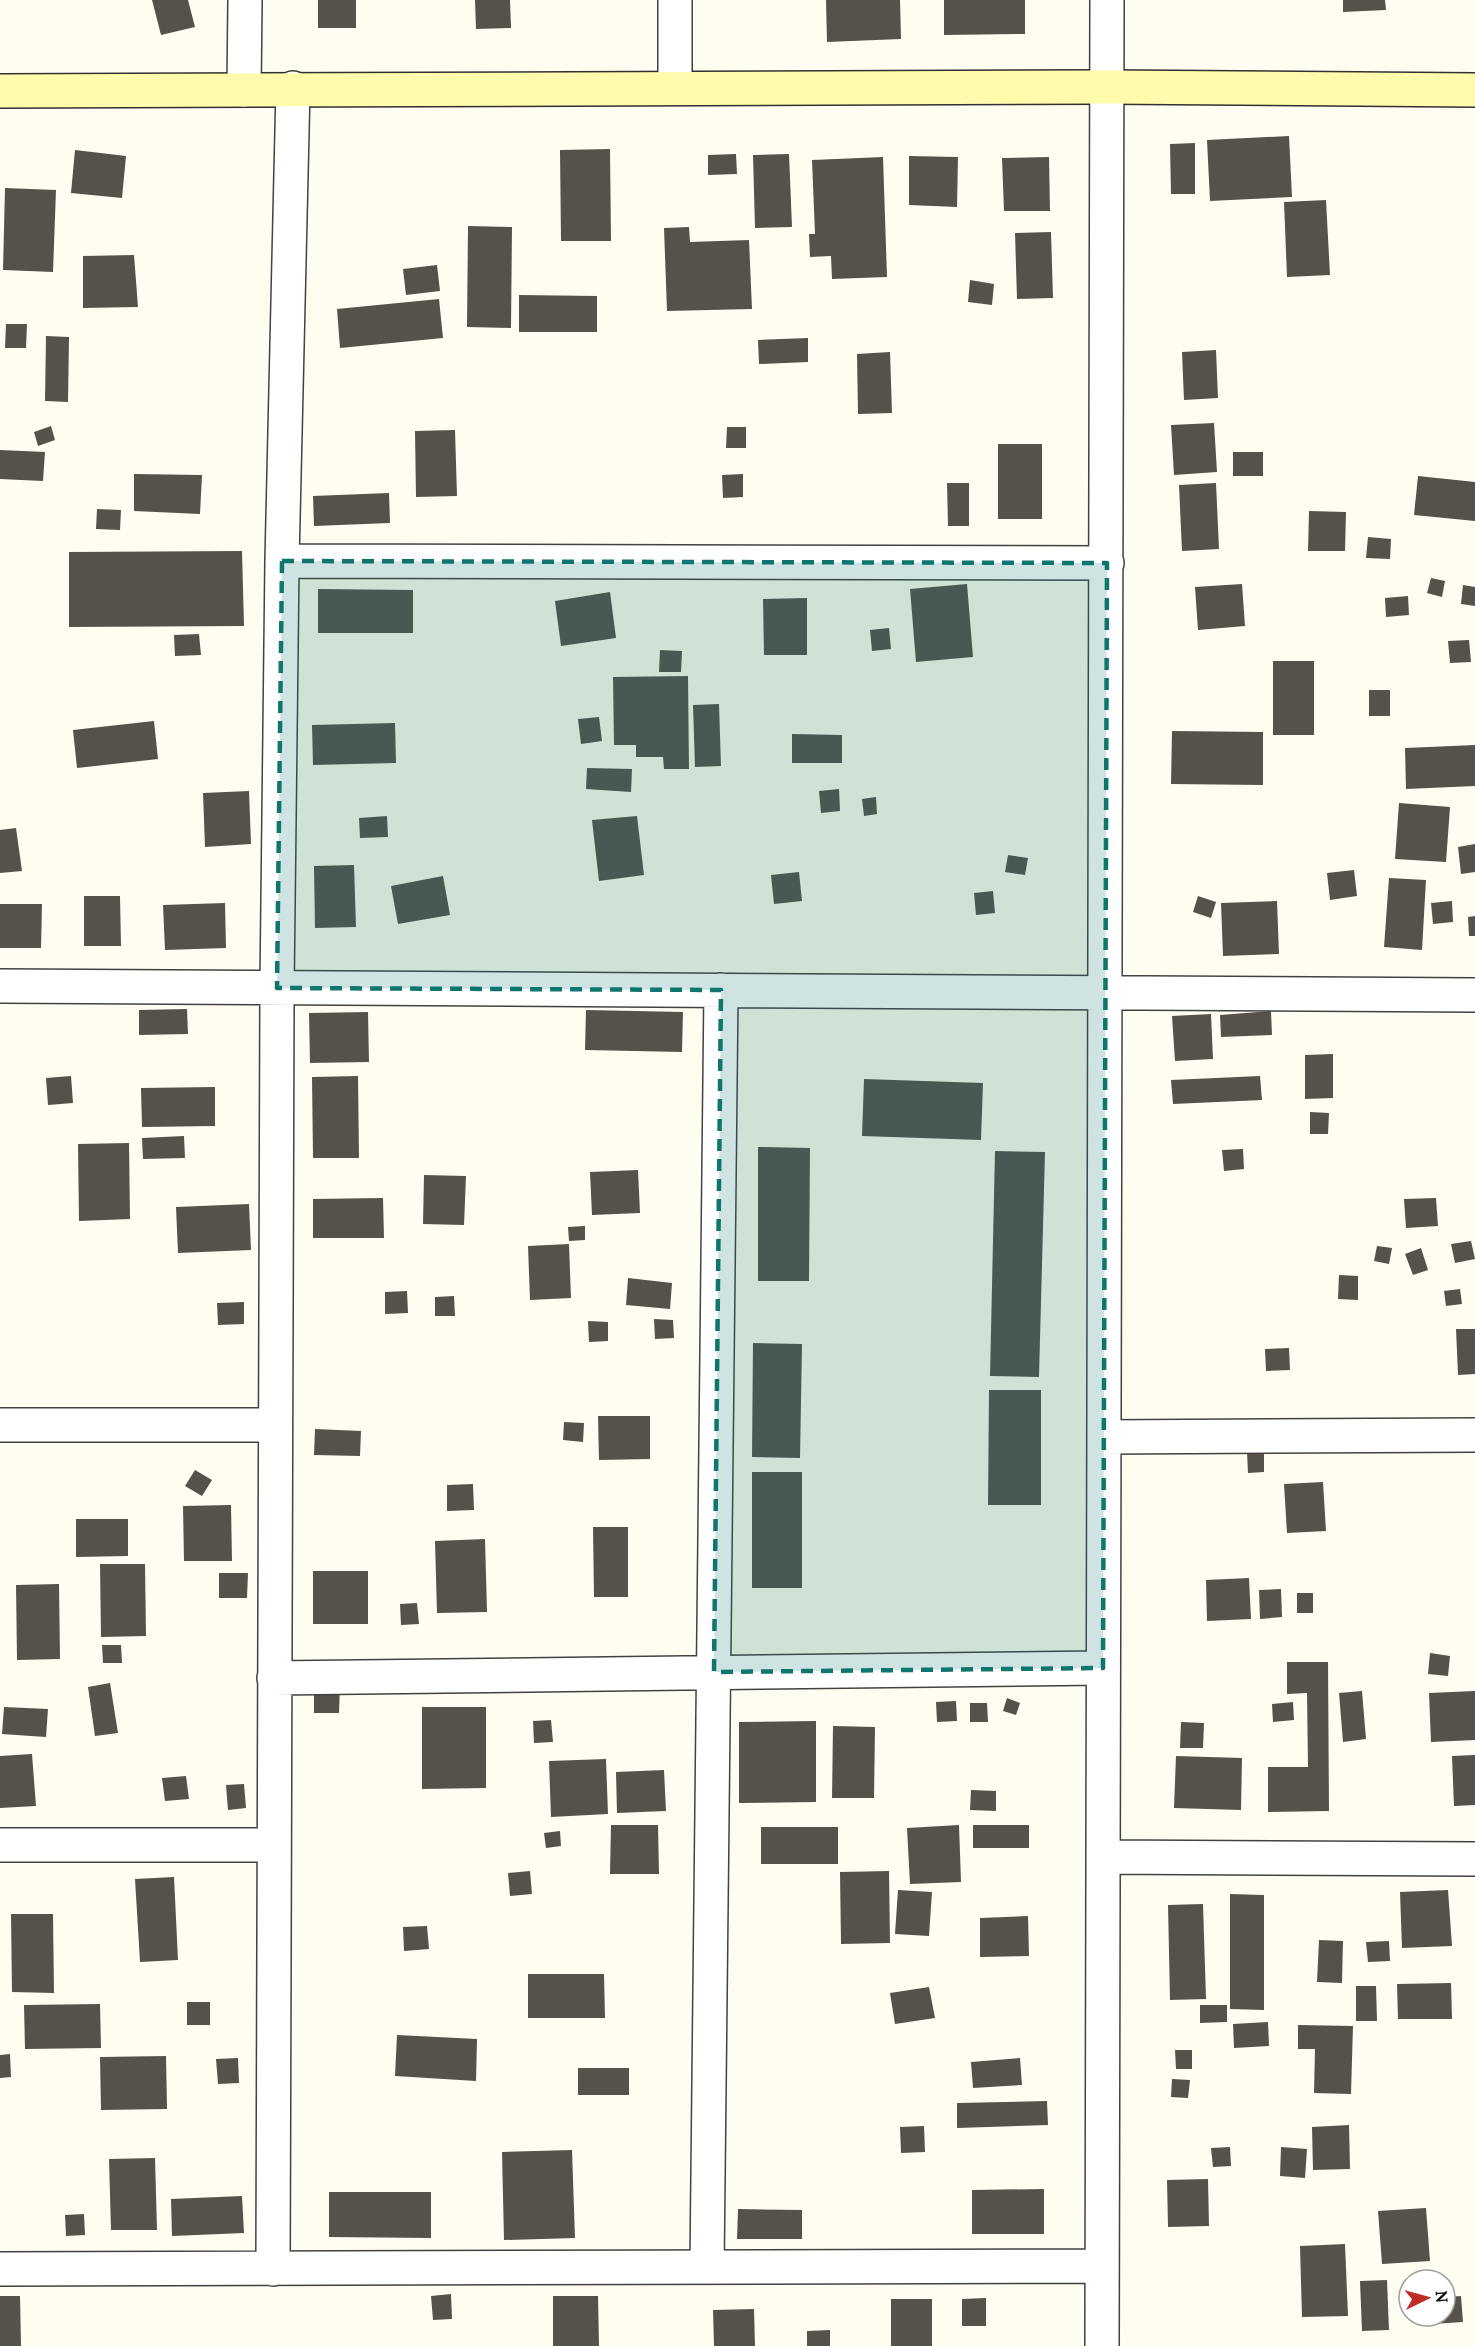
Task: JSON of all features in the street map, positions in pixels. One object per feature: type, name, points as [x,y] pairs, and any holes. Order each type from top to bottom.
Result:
[{"type":"main road","points":[[0,91],[293,88],[1107,87],[1475,90]]},
{"type":"street","points":[[244,90],[245,0]]},
{"type":"street","points":[[675,0],[675,88]]},
{"type":"street","points":[[1102,2346],[1107,0]]},
{"type":"street","points":[[273,2269],[277,988],[282,561],[293,88]]},
{"type":"street","points":[[282,561],[1107,563]]},
{"type":"street","points":[[0,986],[1475,995]]},
{"type":"street","points":[[707,2267],[721,990]]},
{"type":"street","points":[[0,1425],[275,1425]]},
{"type":"street","points":[[1104,1437],[1475,1435]]},
{"type":"street","points":[[274,1678],[1103,1668]]},
{"type":"street","points":[[0,1845],[274,1845]]},
{"type":"street","points":[[1103,1857],[1475,1859]]},
{"type":"street","points":[[0,2269],[1102,2266]]},
{"type":"highlighted area","points":[[282,561],[1107,563],[1103,1668],[714,1672],[721,990],[277,988]]},
{"type":"building","points":[[152,0],[188,0],[195,27],[161,35]]},
{"type":"building","points":[[318,0],[356,0],[356,28],[318,28]]},
{"type":"building","points":[[475,0],[510,0],[511,28],[476,29]]},
{"type":"building","points":[[826,0],[900,0],[901,39],[827,42]]},
{"type":"building","points":[[944,0],[1025,0],[1025,34],[944,35]]},
{"type":"building","points":[[1343,0],[1385,0],[1386,10],[1343,12]]},
{"type":"building","points":[[1289,136],[1292,197],[1210,201],[1207,140]]},
{"type":"building","points":[[1195,143],[1195,194],[1171,194],[1170,144]]},
{"type":"building","points":[[610,149],[611,241],[561,241],[560,150]]},
{"type":"building","points":[[75,150],[126,156],[122,198],[71,193]]},
{"type":"building","points":[[736,154],[737,174],[708,175],[708,155]]},
{"type":"building","points":[[789,154],[792,227],[755,228],[753,155]]},
{"type":"building","points":[[909,156],[958,157],[957,207],[909,205]]},
{"type":"building","points":[[883,157],[887,277],[832,279],[831,256],[810,257],[809,234],[815,234],[812,160]]},
{"type":"building","points":[[1049,157],[1050,211],[1004,211],[1002,158]]},
{"type":"building","points":[[5,188],[56,190],[53,272],[3,270]]},
{"type":"building","points":[[1326,200],[1330,275],[1287,277],[1284,202]]},
{"type":"building","points":[[468,226],[512,227],[511,328],[467,327]]},
{"type":"building","points":[[689,227],[690,242],[749,240],[752,309],[667,311],[664,228]]},
{"type":"building","points":[[1051,232],[1053,298],[1017,299],[1015,233]]},
{"type":"building","points":[[134,255],[138,307],[83,308],[83,256]]},
{"type":"building","points":[[437,265],[440,291],[406,295],[403,269]]},
{"type":"building","points":[[970,280],[994,284],[992,305],[968,302]]},
{"type":"building","points":[[519,295],[597,296],[597,332],[519,332]]},
{"type":"building","points":[[439,299],[443,338],[340,348],[337,309]]},
{"type":"building","points":[[6,324],[27,324],[26,348],[5,348]]},
{"type":"building","points":[[46,336],[69,337],[68,402],[45,401]]},
{"type":"building","points":[[808,338],[808,362],[759,364],[758,340]]},
{"type":"building","points":[[1216,350],[1218,398],[1184,400],[1182,352]]},
{"type":"building","points":[[890,352],[892,413],[858,414],[857,354]]},
{"type":"building","points":[[1214,423],[1217,472],[1174,475],[1171,425]]},
{"type":"building","points":[[51,426],[55,440],[38,446],[34,432]]},
{"type":"building","points":[[727,427],[746,427],[746,448],[726,448]]},
{"type":"building","points":[[455,430],[457,496],[416,497],[415,431]]},
{"type":"building","points":[[998,444],[1042,444],[1042,519],[998,519]]},
{"type":"building","points":[[0,450],[45,452],[43,481],[0,479]]},
{"type":"building","points":[[1233,452],[1263,452],[1263,476],[1233,476]]},
{"type":"building","points":[[134,474],[202,475],[200,514],[134,511]]},
{"type":"building","points":[[743,474],[743,497],[723,498],[722,475]]},
{"type":"building","points":[[1418,476],[1475,482],[1475,521],[1414,515]]},
{"type":"building","points":[[947,483],[969,483],[969,526],[948,526]]},
{"type":"building","points":[[1216,483],[1219,549],[1182,551],[1179,485]]},
{"type":"building","points":[[389,493],[390,523],[314,526],[313,496]]},
{"type":"building","points":[[97,509],[121,510],[120,530],[96,529]]},
{"type":"building","points":[[1309,511],[1346,512],[1345,551],[1308,551]]},
{"type":"building","points":[[1368,537],[1391,539],[1390,559],[1366,558]]},
{"type":"building","points":[[242,551],[244,626],[69,627],[69,552]]},
{"type":"building","points":[[1431,578],[1445,581],[1442,597],[1427,593]]},
{"type":"building","points":[[967,584],[973,657],[916,662],[910,589]]},
{"type":"building","points":[[1242,584],[1245,626],[1198,630],[1195,587]]},
{"type":"building","points":[[1463,585],[1475,587],[1475,606],[1461,604]]},
{"type":"building","points":[[318,589],[413,590],[413,633],[318,633]]},
{"type":"building","points":[[610,592],[616,638],[561,646],[555,601]]},
{"type":"building","points":[[1408,596],[1409,615],[1386,617],[1385,598]]},
{"type":"building","points":[[807,598],[807,655],[764,655],[763,599]]},
{"type":"building","points":[[889,628],[891,649],[872,651],[870,630]]},
{"type":"building","points":[[199,634],[201,655],[175,656],[174,635]]},
{"type":"building","points":[[1469,640],[1471,662],[1450,663],[1448,641]]},
{"type":"building","points":[[660,650],[682,651],[681,672],[659,672]]},
{"type":"building","points":[[1273,661],[1314,661],[1314,735],[1273,735]]},
{"type":"building","points":[[688,676],[689,769],[664,769],[663,757],[636,757],[636,745],[614,745],[613,677]]},
{"type":"building","points":[[1369,690],[1390,690],[1390,716],[1369,716]]},
{"type":"building","points":[[719,704],[721,766],[695,767],[693,705]]},
{"type":"building","points":[[599,717],[602,741],[581,744],[578,719]]},
{"type":"building","points":[[154,721],[158,759],[77,768],[73,730]]},
{"type":"building","points":[[395,723],[396,763],[313,765],[312,725]]},
{"type":"building","points":[[1172,731],[1263,732],[1263,785],[1171,784]]},
{"type":"building","points":[[792,734],[842,735],[842,763],[792,763]]},
{"type":"building","points":[[1475,745],[1475,786],[1406,789],[1405,748]]},
{"type":"building","points":[[587,768],[632,769],[631,792],[586,789]]},
{"type":"building","points":[[839,789],[840,811],[821,813],[819,791]]},
{"type":"building","points":[[249,791],[251,844],[205,847],[203,793]]},
{"type":"building","points":[[876,797],[877,814],[864,816],[862,799]]},
{"type":"building","points":[[1399,803],[1450,807],[1446,862],[1395,859]]},
{"type":"building","points":[[387,816],[388,837],[360,838],[359,818]]},
{"type":"building","points":[[637,816],[644,875],[599,881],[592,820]]},
{"type":"building","points":[[16,828],[22,871],[0,873],[0,830]]},
{"type":"building","points":[[1475,844],[1475,872],[1461,874],[1458,847]]},
{"type":"building","points":[[1008,855],[1028,858],[1025,875],[1005,872]]},
{"type":"building","points":[[354,865],[356,927],[315,928],[314,866]]},
{"type":"building","points":[[1354,870],[1357,896],[1330,900],[1327,873]]},
{"type":"building","points":[[799,872],[802,901],[774,904],[771,875]]},
{"type":"building","points":[[443,876],[450,915],[398,924],[391,886]]},
{"type":"building","points":[[1389,878],[1426,880],[1422,950],[1384,947]]},
{"type":"building","points":[[993,891],[995,913],[976,915],[974,893]]},
{"type":"building","points":[[84,896],[120,896],[121,946],[84,946]]},
{"type":"building","points":[[1198,896],[1216,902],[1211,918],[1193,912]]},
{"type":"building","points":[[1277,901],[1279,954],[1223,956],[1221,903]]},
{"type":"building","points":[[1452,901],[1453,922],[1433,924],[1431,903]]},
{"type":"building","points":[[225,903],[226,948],[165,950],[163,905]]},
{"type":"building","points":[[0,904],[42,904],[41,948],[0,948]]},
{"type":"building","points":[[1475,916],[1475,936],[1469,936],[1468,917]]},
{"type":"building","points":[[187,1009],[188,1034],[139,1035],[139,1010]]},
{"type":"building","points":[[586,1010],[683,1012],[682,1052],[585,1050]]},
{"type":"building","points":[[1271,1011],[1272,1035],[1221,1037],[1220,1015]]},
{"type":"building","points":[[368,1012],[369,1062],[310,1063],[309,1013]]},
{"type":"building","points":[[1211,1014],[1213,1059],[1175,1061],[1172,1016]]},
{"type":"building","points":[[1333,1054],[1333,1098],[1305,1099],[1305,1055]]},
{"type":"building","points":[[71,1076],[73,1103],[48,1105],[46,1078]]},
{"type":"building","points":[[358,1076],[359,1158],[313,1158],[312,1077]]},
{"type":"building","points":[[1260,1076],[1262,1100],[1173,1104],[1171,1080]]},
{"type":"building","points":[[864,1079],[983,1083],[981,1140],[862,1136]]},
{"type":"building","points":[[215,1087],[215,1126],[142,1127],[141,1088]]},
{"type":"building","points":[[1310,1112],[1329,1113],[1328,1134],[1310,1134]]},
{"type":"building","points":[[184,1136],[185,1158],[143,1159],[142,1138]]},
{"type":"building","points":[[129,1143],[130,1219],[79,1221],[78,1144]]},
{"type":"building","points":[[758,1147],[810,1148],[809,1281],[758,1281]]},
{"type":"building","points":[[1243,1149],[1244,1169],[1224,1171],[1222,1150]]},
{"type":"building","points":[[995,1151],[1045,1152],[1039,1377],[990,1376]]},
{"type":"building","points":[[638,1170],[640,1213],[592,1215],[590,1172]]},
{"type":"building","points":[[424,1175],[466,1176],[464,1225],[423,1224]]},
{"type":"building","points":[[383,1198],[384,1238],[313,1238],[313,1199]]},
{"type":"building","points":[[1436,1198],[1438,1226],[1406,1228],[1404,1199]]},
{"type":"building","points":[[249,1204],[251,1250],[178,1253],[176,1207]]},
{"type":"building","points":[[585,1226],[585,1240],[569,1241],[568,1227]]},
{"type":"building","points":[[1471,1241],[1475,1259],[1455,1263],[1451,1244]]},
{"type":"building","points":[[569,1244],[571,1298],[530,1300],[528,1246]]},
{"type":"building","points":[[1377,1246],[1392,1248],[1389,1264],[1374,1261]]},
{"type":"building","points":[[1421,1248],[1428,1270],[1413,1275],[1405,1254]]},
{"type":"building","points":[[1339,1275],[1358,1276],[1358,1300],[1338,1299]]},
{"type":"building","points":[[628,1278],[672,1283],[670,1309],[626,1305]]},
{"type":"building","points":[[1460,1289],[1462,1304],[1446,1306],[1444,1291]]},
{"type":"building","points":[[407,1291],[408,1313],[385,1314],[385,1292]]},
{"type":"building","points":[[454,1296],[455,1316],[435,1316],[435,1297]]},
{"type":"building","points":[[244,1302],[244,1324],[218,1325],[217,1303]]},
{"type":"building","points":[[654,1319],[673,1320],[674,1338],[655,1339]]},
{"type":"building","points":[[588,1321],[608,1322],[608,1341],[589,1342]]},
{"type":"building","points":[[1456,1329],[1475,1329],[1475,1374],[1458,1375]]},
{"type":"building","points":[[753,1343],[802,1344],[800,1458],[752,1457]]},
{"type":"building","points":[[1289,1348],[1290,1370],[1266,1371],[1265,1349]]},
{"type":"building","points":[[989,1390],[1041,1390],[1041,1505],[988,1505]]},
{"type":"building","points":[[598,1416],[650,1416],[650,1459],[599,1460]]},
{"type":"building","points":[[564,1422],[584,1423],[583,1442],[563,1440]]},
{"type":"building","points":[[315,1429],[361,1431],[360,1456],[314,1455]]},
{"type":"building","points":[[1264,1451],[1264,1472],[1248,1473],[1247,1452]]},
{"type":"building","points":[[195,1470],[212,1480],[202,1496],[185,1486]]},
{"type":"building","points":[[752,1472],[802,1472],[802,1588],[752,1588]]},
{"type":"building","points":[[1323,1482],[1326,1531],[1287,1533],[1284,1484]]},
{"type":"building","points":[[473,1484],[474,1510],[447,1511],[447,1485]]},
{"type":"building","points":[[231,1505],[232,1561],[184,1561],[183,1506]]},
{"type":"building","points":[[76,1519],[128,1519],[128,1556],[76,1557]]},
{"type":"building","points":[[593,1527],[628,1527],[628,1597],[594,1597]]},
{"type":"building","points":[[485,1539],[487,1612],[437,1613],[435,1541]]},
{"type":"building","points":[[100,1564],[145,1564],[146,1636],[101,1637]]},
{"type":"building","points":[[313,1571],[368,1571],[368,1624],[313,1624]]},
{"type":"building","points":[[219,1573],[248,1573],[247,1598],[219,1598]]},
{"type":"building","points":[[1249,1578],[1251,1619],[1207,1621],[1206,1580]]},
{"type":"building","points":[[59,1584],[60,1659],[17,1660],[16,1585]]},
{"type":"building","points":[[1281,1589],[1282,1617],[1260,1619],[1259,1590]]},
{"type":"building","points":[[1297,1593],[1313,1593],[1313,1613],[1297,1613]]},
{"type":"building","points":[[417,1603],[419,1624],[401,1625],[400,1604]]},
{"type":"building","points":[[102,1645],[121,1645],[122,1663],[103,1663]]},
{"type":"building","points":[[1430,1653],[1450,1656],[1448,1676],[1428,1674]]},
{"type":"building","points":[[1287,1662],[1328,1662],[1329,1811],[1268,1812],[1268,1767],[1308,1767],[1307,1693],[1287,1694]]},
{"type":"building","points":[[110,1683],[118,1733],[95,1736],[88,1687]]},
{"type":"building","points":[[314,1684],[340,1685],[339,1713],[314,1713]]},
{"type":"building","points":[[1362,1691],[1366,1739],[1343,1742],[1339,1693]]},
{"type":"building","points":[[1475,1691],[1475,1740],[1431,1742],[1429,1693]]},
{"type":"building","points":[[1007,1698],[1020,1703],[1016,1715],[1003,1711]]},
{"type":"building","points":[[956,1701],[957,1721],[937,1722],[936,1702]]},
{"type":"building","points":[[1293,1702],[1294,1720],[1273,1722],[1272,1704]]},
{"type":"building","points":[[970,1703],[987,1703],[988,1722],[970,1722]]},
{"type":"building","points":[[4,1707],[48,1709],[46,1737],[2,1734]]},
{"type":"building","points":[[422,1707],[486,1707],[486,1788],[422,1789]]},
{"type":"building","points":[[551,1720],[553,1742],[534,1743],[533,1721]]},
{"type":"building","points":[[816,1721],[816,1802],[739,1803],[739,1722]]},
{"type":"building","points":[[1181,1722],[1204,1723],[1203,1748],[1180,1748]]},
{"type":"building","points":[[833,1726],[875,1727],[874,1798],[832,1798]]},
{"type":"building","points":[[32,1754],[36,1806],[0,1808],[0,1756]]},
{"type":"building","points":[[1475,1755],[1475,1805],[1454,1806],[1452,1756]]},
{"type":"building","points":[[1176,1756],[1242,1758],[1241,1810],[1174,1808]]},
{"type":"building","points":[[606,1759],[608,1814],[551,1817],[549,1761]]},
{"type":"building","points":[[664,1770],[666,1811],[617,1813],[616,1772]]},
{"type":"building","points":[[186,1776],[189,1799],[165,1801],[162,1778]]},
{"type":"building","points":[[244,1784],[246,1808],[228,1810],[226,1785]]},
{"type":"building","points":[[971,1790],[996,1791],[996,1811],[970,1810]]},
{"type":"building","points":[[611,1825],[658,1825],[659,1874],[610,1874]]},
{"type":"building","points":[[959,1825],[961,1882],[910,1884],[907,1828]]},
{"type":"building","points":[[973,1825],[1029,1825],[1029,1848],[973,1848]]},
{"type":"building","points":[[761,1827],[838,1827],[838,1864],[761,1864]]},
{"type":"building","points":[[560,1831],[561,1846],[546,1848],[544,1833]]},
{"type":"building","points":[[530,1871],[532,1894],[510,1896],[508,1873]]},
{"type":"building","points":[[889,1871],[890,1943],[841,1944],[840,1872]]},
{"type":"building","points":[[174,1877],[178,1960],[140,1962],[135,1879]]},
{"type":"building","points":[[898,1890],[932,1892],[929,1936],[895,1934]]},
{"type":"building","points":[[1448,1890],[1452,1946],[1402,1948],[1400,1892]]},
{"type":"building","points":[[1230,1894],[1264,1895],[1264,2010],[1230,2009]]},
{"type":"building","points":[[1203,1904],[1206,1999],[1170,2000],[1168,1905]]},
{"type":"building","points":[[11,1914],[53,1914],[54,1993],[12,1992]]},
{"type":"building","points":[[1028,1916],[1029,1956],[980,1957],[980,1918]]},
{"type":"building","points":[[427,1926],[429,1949],[404,1951],[403,1927]]},
{"type":"building","points":[[1319,1940],[1343,1941],[1342,1983],[1317,1982]]},
{"type":"building","points":[[1389,1941],[1390,1961],[1368,1962],[1366,1942]]},
{"type":"building","points":[[528,1974],[604,1974],[605,2018],[528,2018]]},
{"type":"building","points":[[1451,1983],[1452,2019],[1398,2019],[1397,1984]]},
{"type":"building","points":[[1356,1986],[1376,1986],[1377,2021],[1356,2021]]},
{"type":"building","points":[[929,1987],[935,2018],[895,2024],[890,1993]]},
{"type":"building","points":[[187,2002],[210,2002],[210,2025],[187,2025]]},
{"type":"building","points":[[100,2004],[101,2048],[25,2049],[24,2005]]},
{"type":"building","points":[[1200,2005],[1227,2005],[1227,2022],[1200,2023]]},
{"type":"building","points":[[1268,2022],[1269,2046],[1234,2048],[1233,2024]]},
{"type":"building","points":[[1298,2025],[1353,2026],[1351,2094],[1314,2093],[1315,2049],[1298,2049]]},
{"type":"building","points":[[397,2035],[477,2039],[476,2081],[395,2076]]},
{"type":"building","points":[[1175,2050],[1192,2050],[1192,2069],[1176,2069]]},
{"type":"building","points":[[10,2054],[11,2077],[0,2078],[0,2055]]},
{"type":"building","points":[[166,2056],[167,2109],[101,2110],[100,2057]]},
{"type":"building","points":[[238,2058],[239,2083],[218,2084],[216,2059]]},
{"type":"building","points":[[1020,2058],[1022,2085],[973,2088],[971,2062]]},
{"type":"building","points":[[578,2068],[629,2068],[629,2095],[578,2095]]},
{"type":"building","points":[[1172,2079],[1190,2080],[1188,2098],[1171,2097]]},
{"type":"building","points":[[1047,2101],[1048,2125],[957,2128],[957,2103]]},
{"type":"building","points":[[1349,2125],[1350,2169],[1313,2170],[1312,2127]]},
{"type":"building","points":[[924,2126],[925,2152],[901,2153],[900,2127]]},
{"type":"building","points":[[1230,2147],[1231,2166],[1213,2167],[1211,2148]]},
{"type":"building","points":[[1281,2147],[1307,2149],[1305,2178],[1280,2176]]},
{"type":"building","points":[[572,2150],[575,2238],[504,2240],[502,2152]]},
{"type":"building","points":[[155,2158],[157,2230],[111,2230],[109,2159]]},
{"type":"building","points":[[1208,2179],[1209,2226],[1168,2227],[1167,2180]]},
{"type":"building","points":[[1044,2189],[1044,2234],[972,2234],[972,2190]]},
{"type":"building","points":[[329,2192],[431,2192],[431,2238],[329,2237]]},
{"type":"building","points":[[242,2196],[244,2233],[172,2236],[171,2199]]},
{"type":"building","points":[[1426,2208],[1430,2261],[1382,2264],[1378,2211]]},
{"type":"building","points":[[738,2209],[802,2210],[802,2239],[737,2239]]},
{"type":"building","points":[[84,2214],[85,2235],[66,2236],[65,2215]]},
{"type":"building","points":[[1345,2244],[1348,2316],[1302,2317],[1300,2246]]},
{"type":"building","points":[[1387,2280],[1389,2330],[1362,2331],[1360,2281]]},
{"type":"building","points":[[451,2294],[452,2319],[433,2320],[431,2296]]},
{"type":"building","points":[[0,2296],[20,2296],[21,2346],[0,2346]]},
{"type":"building","points":[[553,2296],[598,2296],[599,2346],[553,2346]]},
{"type":"building","points":[[1457,2296],[1461,2296],[1463,2322],[1457,2322]]},
{"type":"building","points":[[986,2298],[986,2326],[962,2326],[962,2299]]},
{"type":"building","points":[[891,2299],[932,2299],[932,2346],[891,2346]]},
{"type":"building","points":[[754,2309],[755,2346],[714,2346],[713,2310]]},
{"type":"building","points":[[830,2330],[830,2346],[807,2346],[807,2331]]}]
